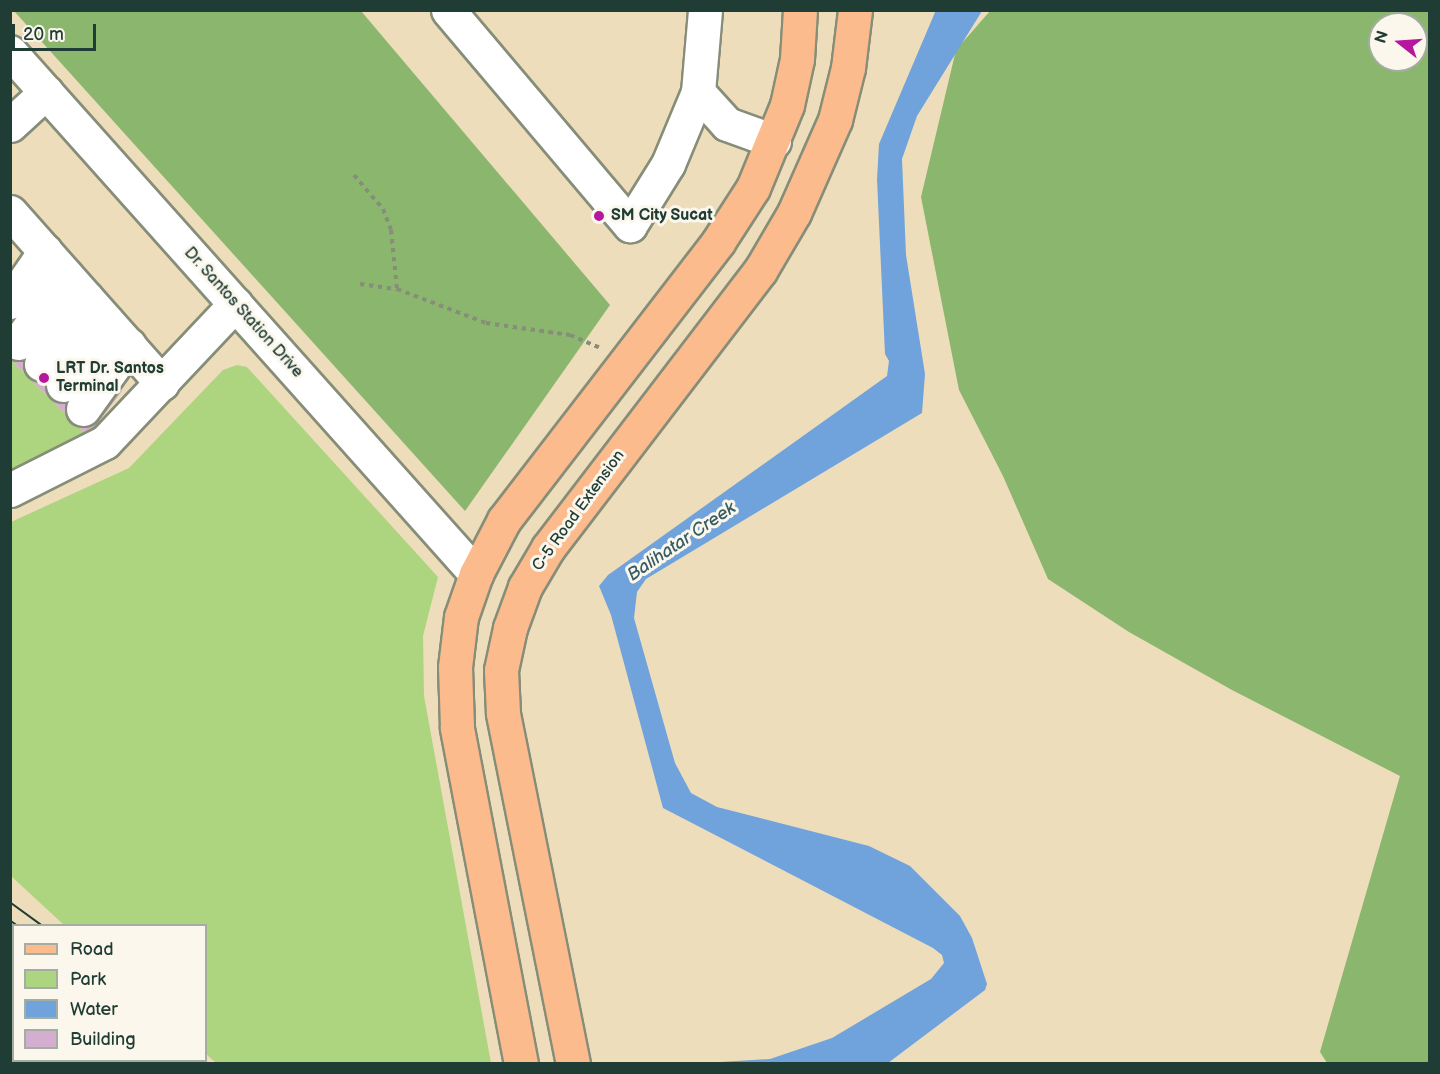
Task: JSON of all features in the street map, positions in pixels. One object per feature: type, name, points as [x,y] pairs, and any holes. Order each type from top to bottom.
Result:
[{"type":"main road","points":[[521,1064],[457,727],[455,668],[461,617],[476,574],[504,520],[533,478],[718,242],[753,188],[774,141],[797,58],[800,10]]},
{"type":"main road","name":"C-5 Road Extension","points":[[573,1064],[502,713],[501,670],[510,628],[525,587],[548,548],[760,271],[794,213],[836,120],[848,68],[855,10]]},
{"type":"lane","points":[[448,10],[630,225],[668,164],[698,92],[705,10]]},
{"type":"lane","name":"Dr. Santos Station Drive","points":[[10,52],[476,574]]},
{"type":"lane","points":[[10,125],[46,92]]},
{"type":"lane","points":[[698,92],[727,124],[774,141]]},
{"type":"lane","points":[[15,228],[66,275],[162,382]]},
{"type":"lane","points":[[10,302],[66,275]]},
{"type":"lane","points":[[66,275],[51,376],[118,333]]},
{"type":"lane","points":[[10,490],[36,474],[94,449],[115,433],[235,304]]},
{"type":"path","points":[[354,175],[383,209],[391,230],[397,289]]},
{"type":"path","points":[[360,284],[397,289],[486,323],[570,335],[625,361]]},
{"type":"green space","points":[[14,11],[361,11],[610,305],[465,511]]},
{"type":"green space","points":[[990,11],[1429,11],[1429,1063],[1327,1063],[1320,1052],[1400,776],[1232,690],[1129,632],[1048,579],[1003,476],[959,390],[921,197],[956,50]]},
{"type":"green space","points":[[10,359],[88,436],[11,472],[10,472]]},
{"type":"green space","points":[[237,365],[247,367],[438,577],[423,636],[424,696],[491,1063],[216,1063],[207,1055],[207,924],[63,924],[11,876],[11,522],[129,468],[223,370]]},
{"type":"water","name":"Balihatar Creek","points":[[936,10],[982,11],[917,116],[902,159],[906,255],[925,374],[922,413],[646,579],[637,592],[634,618],[675,763],[691,793],[717,807],[869,846],[910,866],[960,916],[972,938],[987,984],[985,990],[888,1063],[704,1063],[770,1059],[832,1038],[931,979],[944,963],[942,955],[933,948],[663,808],[611,615],[599,586],[608,575],[887,376],[889,361],[885,354],[877,179],[879,144]]},
{"type":"building","name":"LRT Dr. Santos Terminal","points":[[10,340],[122,391],[88,436],[10,359]]},
{"type":"tram line","points":[[10,902],[40,924]]},
{"type":"tram line","points":[[10,920],[15,924]]},
{"type":"place","name":"SM City Sucat","points":[[599,216]]},
{"type":"place","name":"LRT Dr. Santos Terminal","points":[[44,378]]}]
